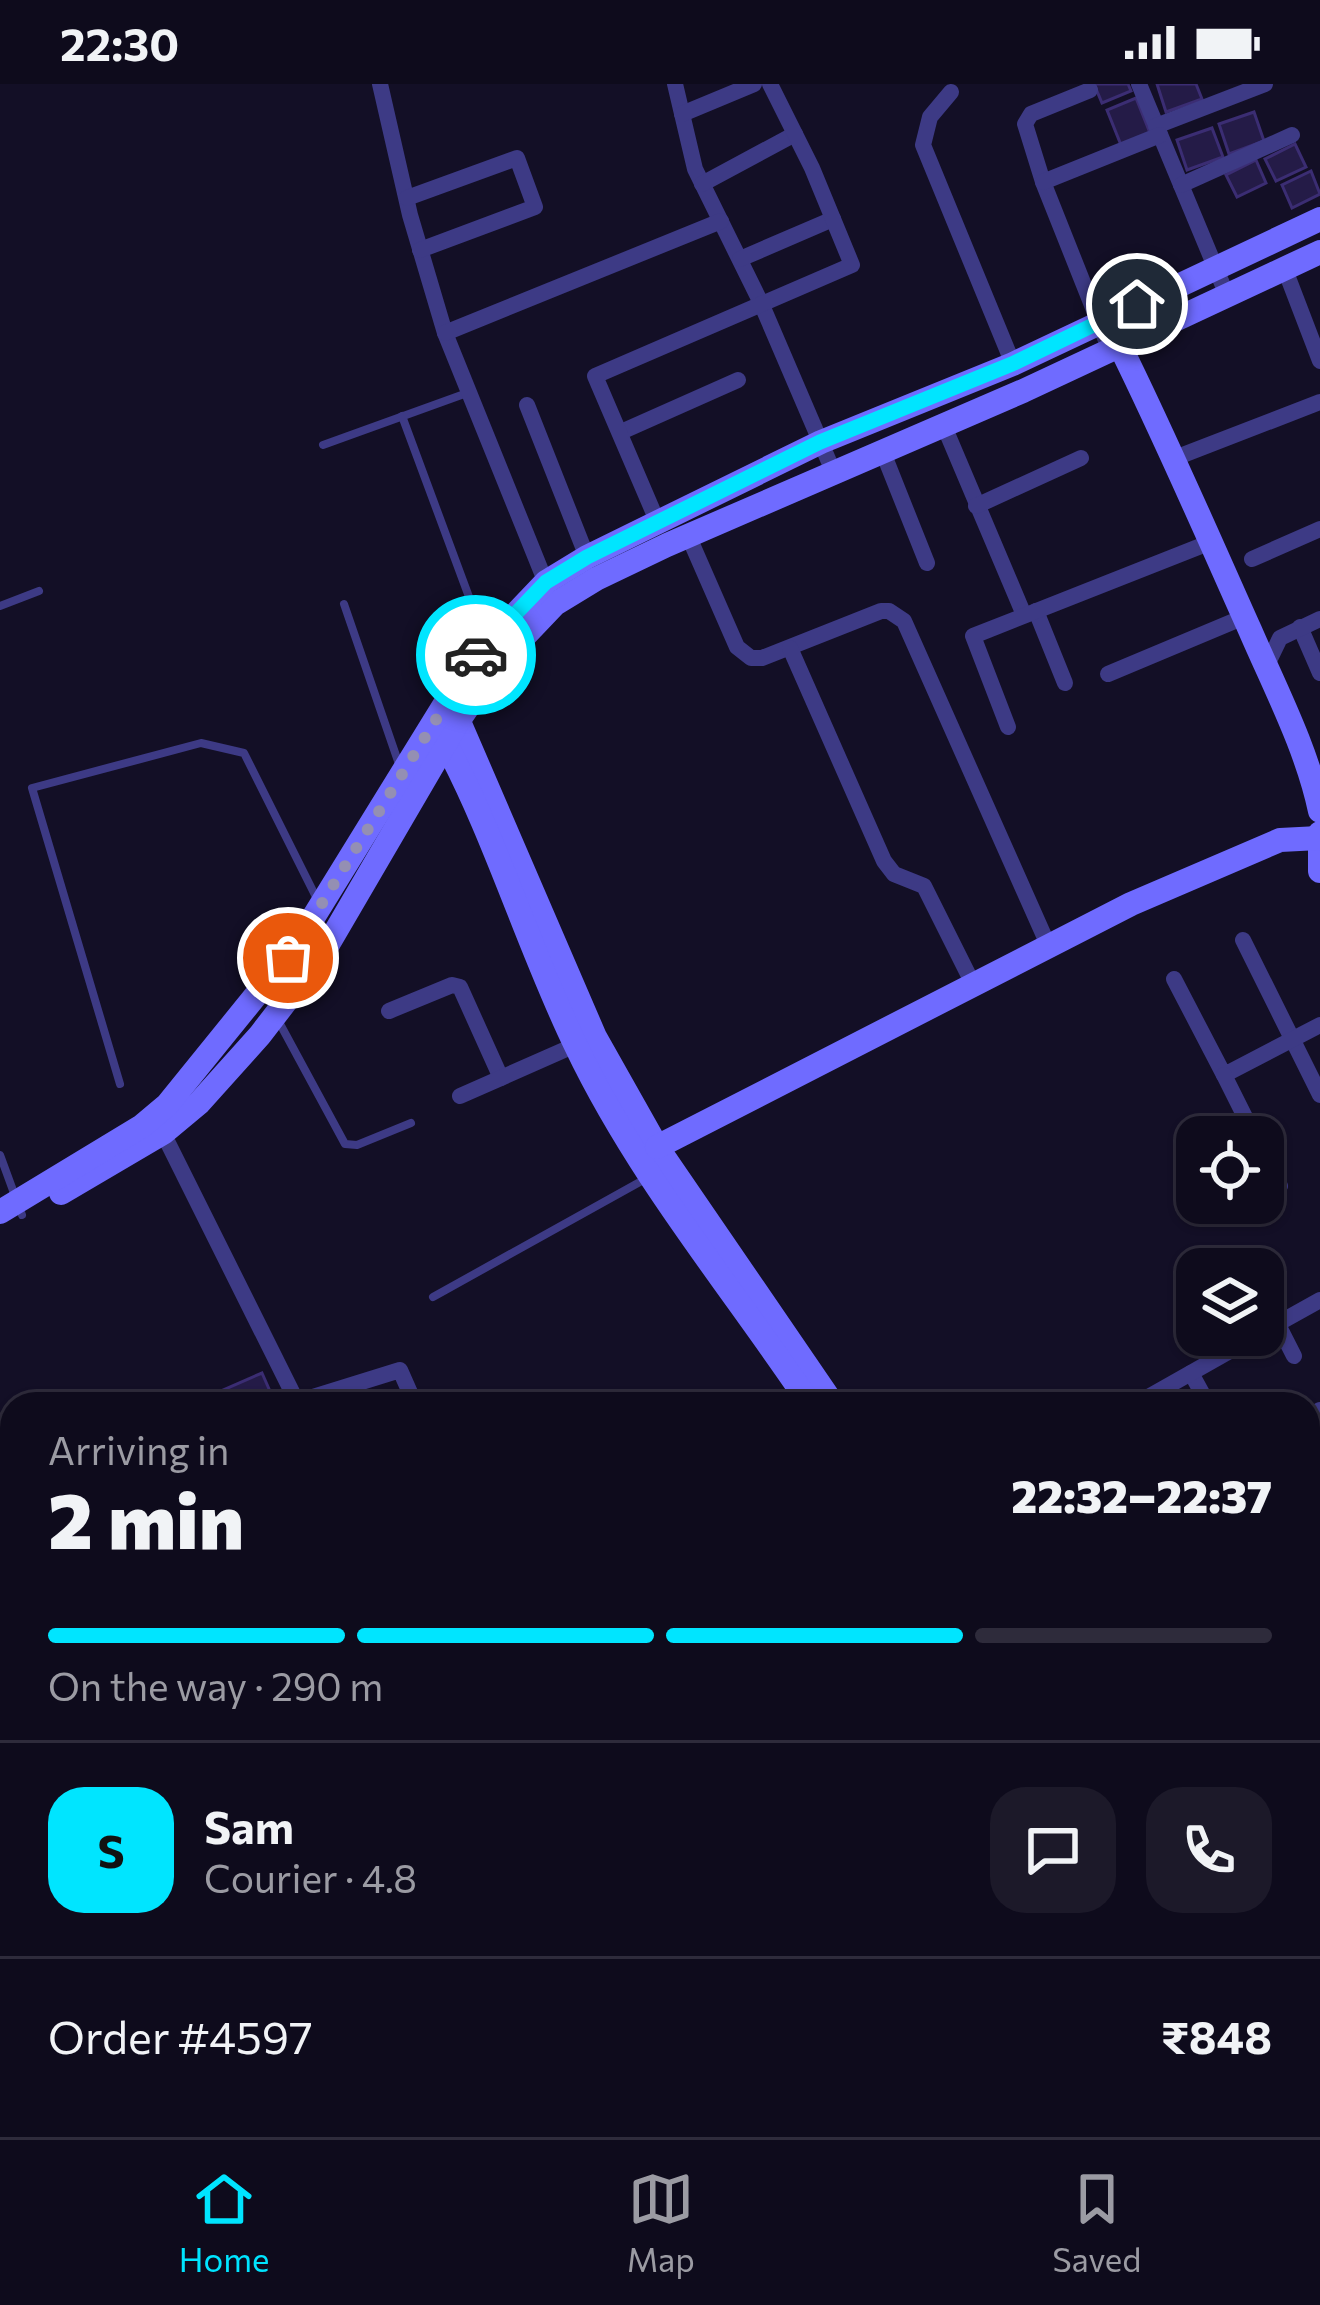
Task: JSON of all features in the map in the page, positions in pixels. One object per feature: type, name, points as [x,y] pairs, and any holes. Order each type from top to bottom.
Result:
[{"type":"street","points":[[380,84],[406,198],[445,333],[550,593]]},
{"type":"street","points":[[675,84],[702,184],[761,303],[833,471]]},
{"type":"street","points":[[682,114],[754,84]]},
{"type":"street","points":[[658,523],[595,376],[852,265],[770,84]]},
{"type":"street","points":[[1139,84],[1226,293]]},
{"type":"street","points":[[1043,182],[1265,84]]},
{"type":"street","points":[[1090,90],[1026,117],[1043,182],[1097,323],[1175,458],[1317,777],[1320,811]]},
{"type":"street","points":[[951,92],[930,118],[923,145],[1012,364]]},
{"type":"street","points":[[702,184],[795,134]]},
{"type":"street","points":[[1181,184],[1292,135]]},
{"type":"street","points":[[406,198],[517,158],[535,207],[421,250]]},
{"type":"street","points":[[740,259],[833,218]]},
{"type":"street","points":[[10,1214],[154,1117],[288,958],[411,782],[446,746],[453,709],[486,644],[587,557],[820,442],[1012,364],[1320,219]]},
{"type":"street","points":[[445,333],[721,221]]},
{"type":"street","points":[[10,1214],[164,1133],[199,1103],[323,953],[411,782],[433,720],[453,709],[496,666],[550,593],[596,579],[882,449],[944,426],[1320,252]]},
{"type":"street","points":[[1284,267],[1320,361]]},
{"type":"street","points":[[621,432],[738,380]]},
{"type":"street","points":[[1175,458],[1320,403]]},
{"type":"street","points":[[527,405],[587,557]]},
{"type":"street","points":[[944,426],[976,506],[1065,683]]},
{"type":"street","points":[[882,449],[927,563]]},
{"type":"street","points":[[976,506],[1082,458]]},
{"type":"street","points":[[1252,560],[1320,529]]},
{"type":"street","points":[[688,536],[743,655],[762,658],[880,611],[904,621],[1049,946]]},
{"type":"street","points":[[1008,727],[973,636],[1211,542]]},
{"type":"street","points":[[1108,674],[1244,617]]},
{"type":"street","points":[[1266,668],[1280,638],[1320,619]]},
{"type":"street","points":[[1300,627],[1320,673]]},
{"type":"street","points":[[790,648],[884,861],[894,874],[924,886],[974,986]]},
{"type":"street","points":[[453,709],[585,1041]]},
{"type":"street","points":[[433,720],[475,797],[585,1041],[802,1392]]},
{"type":"street","points":[[657,1161],[1131,904],[1280,840],[1320,836],[1320,871]]},
{"type":"street","points":[[1243,940],[1320,1095]]},
{"type":"street","points":[[1174,979],[1244,1116]]},
{"type":"street","points":[[389,1011],[449,986],[460,986],[501,1078]]},
{"type":"street","points":[[1224,1075],[1320,1025]]},
{"type":"street","points":[[460,1096],[585,1041]]},
{"type":"street","points":[[164,1133],[293,1392]]},
{"type":"street","points":[[657,1161],[824,1392]]},
{"type":"street","points":[[1284,1320],[1320,1300]]},
{"type":"street","points":[[1284,1346],[1294,1356]]},
{"type":"street","points":[[1157,1392],[1221,1356]]},
{"type":"street","points":[[332,1392],[400,1370],[410,1392]]},
{"type":"street","points":[[1191,1373],[1201,1392]]},
{"type":"lane","points":[[323,445],[467,393]]},
{"type":"lane","points":[[402,416],[486,644]]},
{"type":"lane","points":[[0,606],[39,591]]},
{"type":"lane","points":[[344,604],[411,782]]},
{"type":"lane","points":[[120,1084],[32,788],[201,743],[244,753],[320,906]]},
{"type":"lane","points":[[275,1015],[345,1144],[357,1145],[411,1123]]},
{"type":"lane","points":[[0,1155],[10,1214]]},
{"type":"lane","points":[[433,1297],[657,1161]]},
{"type":"building","points":[[1094,84],[1128,84],[1131,91],[1102,103]]},
{"type":"building","points":[[1157,84],[1196,84],[1202,99],[1166,112]]},
{"type":"building","points":[[1136,98],[1150,133],[1121,145],[1107,110]]},
{"type":"building","points":[[1254,112],[1264,141],[1229,154],[1219,124]]},
{"type":"building","points":[[1212,128],[1223,157],[1187,170],[1177,140]]},
{"type":"building","points":[[1295,144],[1306,167],[1276,181],[1265,159]]},
{"type":"building","points":[[1256,160],[1266,183],[1237,197],[1226,175]]},
{"type":"building","points":[[1311,171],[1320,194],[1292,208],[1282,185]]},
{"type":"building","points":[[262,1373],[270,1392],[218,1392]]},
{"type":"way so far","points":[[288,958],[476,655]]},
{"type":"route","points":[[476,655],[546,582],[587,557],[820,442],[1012,364],[1137,304]]}]
